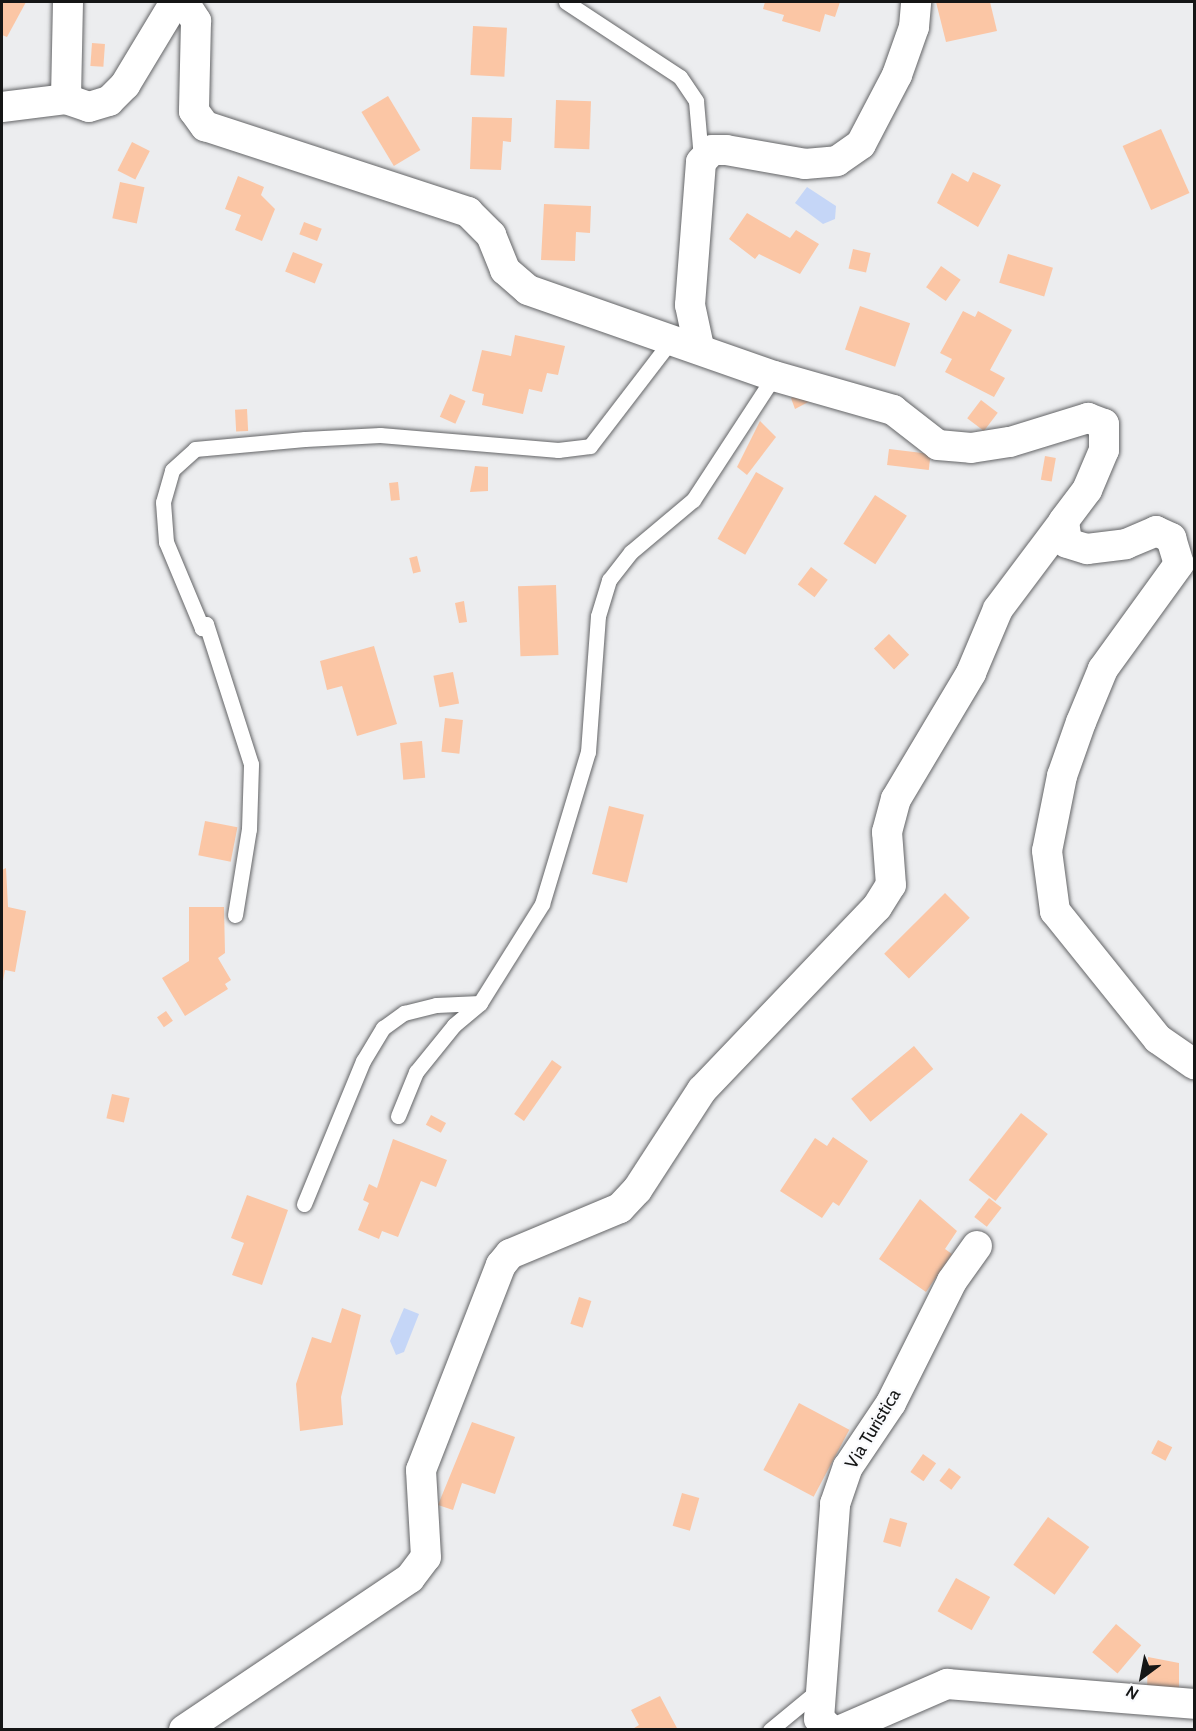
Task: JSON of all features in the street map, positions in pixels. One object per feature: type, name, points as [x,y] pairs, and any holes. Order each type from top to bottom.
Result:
[{"type":"street","points":[[66,99],[68,2]]},
{"type":"street","points":[[686,343],[701,162],[712,150],[726,150],[805,164],[826,162],[861,144],[897,75],[914,27],[916,2]]},
{"type":"street","points":[[2,106],[66,99],[89,107],[109,101],[125,85],[172,7],[187,8],[196,21],[194,111],[205,126],[468,212],[491,235],[506,270],[528,291],[686,343],[774,376],[892,410],[938,445],[971,448],[1010,442],[1088,418],[1104,424],[1104,450],[1087,490],[998,609],[971,673],[896,799],[887,832],[891,885],[871,915],[702,1090],[637,1190],[620,1208],[510,1254],[501,1265],[421,1470],[426,1557],[410,1578],[184,1730]]},
{"type":"street","points":[[1064,521],[1067,543],[1088,549],[1126,544],[1156,531],[1171,538],[1190,559],[1103,669],[1062,776],[1047,851],[1055,911],[1158,1039],[1194,1064]]},
{"type":"street","name":"Via Turistica","points":[[831,1730],[819,1719],[835,1504],[848,1467],[891,1403],[952,1281],[977,1246]]},
{"type":"street","points":[[841,1730],[946,1684],[1194,1704]]},
{"type":"lane","points":[[562,2],[680,77],[696,101],[701,162]]},
{"type":"lane","points":[[235,915],[249,829],[251,764],[206,624],[202,628],[166,542],[164,502],[172,470],[195,449],[305,439],[380,435],[558,450],[590,446],[686,343]]},
{"type":"lane","points":[[398,1116],[416,1072],[454,1025],[480,1003],[542,904],[566,837],[588,752],[598,616],[609,580],[631,552],[693,500],[774,376]]},
{"type":"lane","points":[[304,1203],[363,1062],[382,1028],[404,1013],[436,1005],[480,1003]]},
{"type":"lane","points":[[770,1730],[822,1687]]},
{"type":"water","points":[[807,187],[836,206],[835,219],[823,224],[795,203]]},
{"type":"water","points":[[404,1308],[419,1314],[404,1352],[396,1355],[390,1341]]},
{"type":"building","points":[[2,2],[26,2],[7,37],[2,35]]},
{"type":"building","points":[[765,2],[840,2],[835,17],[825,14],[820,32],[782,21],[784,15],[763,9]]},
{"type":"building","points":[[936,2],[990,2],[997,31],[946,42]]},
{"type":"building","points":[[473,26],[507,28],[504,77],[470,75]]},
{"type":"building","points":[[92,43],[105,44],[103,67],[90,66]]},
{"type":"building","points":[[388,96],[420,150],[394,166],[361,112]]},
{"type":"building","points":[[556,100],[591,101],[589,149],[554,148]]},
{"type":"building","points":[[472,117],[512,118],[511,142],[503,141],[501,170],[470,169]]},
{"type":"building","points":[[1161,129],[1189,193],[1151,210],[1123,146]]},
{"type":"building","points":[[132,142],[150,151],[135,180],[117,171]]},
{"type":"building","points":[[973,172],[1001,185],[978,227],[937,203],[952,173],[968,182]]},
{"type":"building","points":[[238,176],[264,187],[261,195],[275,209],[262,241],[235,230],[241,215],[225,209]]},
{"type":"building","points":[[120,182],[144,187],[137,223],[112,218]]},
{"type":"building","points":[[544,204],[591,206],[590,233],[576,232],[575,261],[541,260]]},
{"type":"building","points":[[747,213],[790,238],[796,230],[819,244],[800,274],[759,254],[755,259],[729,239]]},
{"type":"building","points":[[304,222],[322,229],[317,241],[299,234]]},
{"type":"building","points":[[853,249],[871,253],[866,273],[849,268]]},
{"type":"building","points":[[293,252],[323,264],[315,283],[285,271]]},
{"type":"building","points":[[1008,254],[1053,268],[1044,296],[999,283]]},
{"type":"building","points":[[941,266],[961,280],[946,301],[926,287]]},
{"type":"building","points":[[860,306],[910,323],[895,367],[845,349]]},
{"type":"building","points":[[963,311],[975,317],[978,311],[1012,330],[990,370],[1005,378],[994,397],[945,372],[952,359],[940,353]]},
{"type":"building","points":[[515,335],[565,346],[558,375],[547,373],[542,392],[529,389],[523,414],[482,405],[484,394],[472,391],[482,350],[511,356]]},
{"type":"building","points":[[814,390],[816,398],[795,409],[791,398]]},
{"type":"building","points":[[450,394],[466,401],[455,424],[440,417]]},
{"type":"building","points":[[981,400],[998,413],[984,431],[967,418]]},
{"type":"building","points":[[247,409],[248,431],[236,432],[235,410]]},
{"type":"building","points":[[760,421],[776,437],[747,475],[737,467]]},
{"type":"building","points":[[889,449],[931,454],[929,470],[887,465]]},
{"type":"building","points":[[1045,456],[1056,458],[1052,482],[1041,480]]},
{"type":"building","points":[[475,466],[488,467],[488,491],[470,492]]},
{"type":"building","points":[[756,472],[784,488],[745,555],[718,539]]},
{"type":"building","points":[[398,482],[400,500],[391,501],[389,483]]},
{"type":"building","points":[[875,495],[907,516],[875,564],[843,544]]},
{"type":"building","points":[[417,556],[421,572],[413,573],[409,558]]},
{"type":"building","points":[[811,567],[828,580],[815,597],[798,585]]},
{"type":"building","points":[[556,585],[558,655],[520,656],[518,586]]},
{"type":"building","points":[[464,601],[467,622],[459,623],[455,603]]},
{"type":"building","points":[[889,634],[909,655],[894,669],[874,649]]},
{"type":"building","points":[[374,646],[397,724],[357,736],[342,686],[327,690],[320,661]]},
{"type":"building","points":[[453,672],[459,703],[439,707],[433,676]]},
{"type":"building","points":[[445,718],[463,720],[459,754],[441,752]]},
{"type":"building","points":[[422,741],[425,778],[403,780],[400,743]]},
{"type":"building","points":[[609,806],[644,815],[627,883],[592,874]]},
{"type":"building","points":[[205,821],[237,827],[231,862],[198,855]]},
{"type":"building","points":[[6,868],[8,907],[26,911],[15,972],[5,970],[3,981],[2,870]]},
{"type":"building","points":[[945,893],[970,918],[909,979],[884,954]]},
{"type":"building","points":[[189,907],[224,907],[225,953],[218,958],[231,980],[225,984],[228,989],[185,1016],[162,978],[189,961]]},
{"type":"building","points":[[166,1011],[173,1021],[164,1027],[157,1017]]},
{"type":"building","points":[[914,1046],[933,1069],[870,1122],[851,1099]]},
{"type":"building","points":[[552,1060],[562,1067],[524,1121],[514,1114]]},
{"type":"building","points":[[112,1094],[130,1098],[124,1122],[106,1118]]},
{"type":"building","points":[[1021,1113],[1048,1134],[995,1201],[969,1180]]},
{"type":"building","points":[[431,1115],[446,1123],[441,1133],[426,1125]]},
{"type":"building","points":[[833,1137],[868,1161],[839,1206],[833,1202],[822,1218],[780,1191],[815,1138],[827,1146]]},
{"type":"building","points":[[393,1139],[447,1160],[436,1187],[421,1181],[398,1237],[382,1231],[379,1239],[358,1230],[369,1203],[363,1200],[369,1184],[377,1188]]},
{"type":"building","points":[[247,1195],[288,1210],[262,1285],[232,1275],[244,1243],[231,1238]]},
{"type":"building","points":[[989,1198],[1002,1208],[987,1227],[974,1217]]},
{"type":"building","points":[[920,1199],[957,1231],[945,1249],[952,1254],[926,1292],[879,1259]]},
{"type":"building","points":[[579,1297],[591,1301],[583,1328],[570,1324]]},
{"type":"building","points":[[342,1308],[361,1315],[341,1397],[343,1425],[300,1431],[296,1384],[312,1337],[331,1343]]},
{"type":"building","points":[[799,1403],[849,1430],[814,1497],[763,1470]]},
{"type":"building","points":[[472,1422],[515,1437],[495,1494],[462,1483],[453,1510],[438,1505]]},
{"type":"building","points":[[1158,1440],[1172,1447],[1165,1461],[1151,1453]]},
{"type":"building","points":[[923,1454],[936,1463],[923,1481],[910,1472]]},
{"type":"building","points":[[949,1468],[961,1477],[951,1490],[939,1481]]},
{"type":"building","points":[[682,1493],[699,1498],[690,1531],[673,1526]]},
{"type":"building","points":[[1048,1517],[1089,1547],[1055,1595],[1013,1565]]},
{"type":"building","points":[[890,1518],[907,1523],[900,1547],[883,1542]]},
{"type":"building","points":[[956,1578],[990,1597],[972,1630],[938,1611]]},
{"type":"building","points":[[1116,1624],[1141,1645],[1117,1674],[1092,1652]]},
{"type":"building","points":[[1148,1657],[1179,1663],[1179,1689],[1147,1689]]},
{"type":"building","points":[[660,1696],[678,1730],[631,1730],[639,1725],[631,1710]]}]
